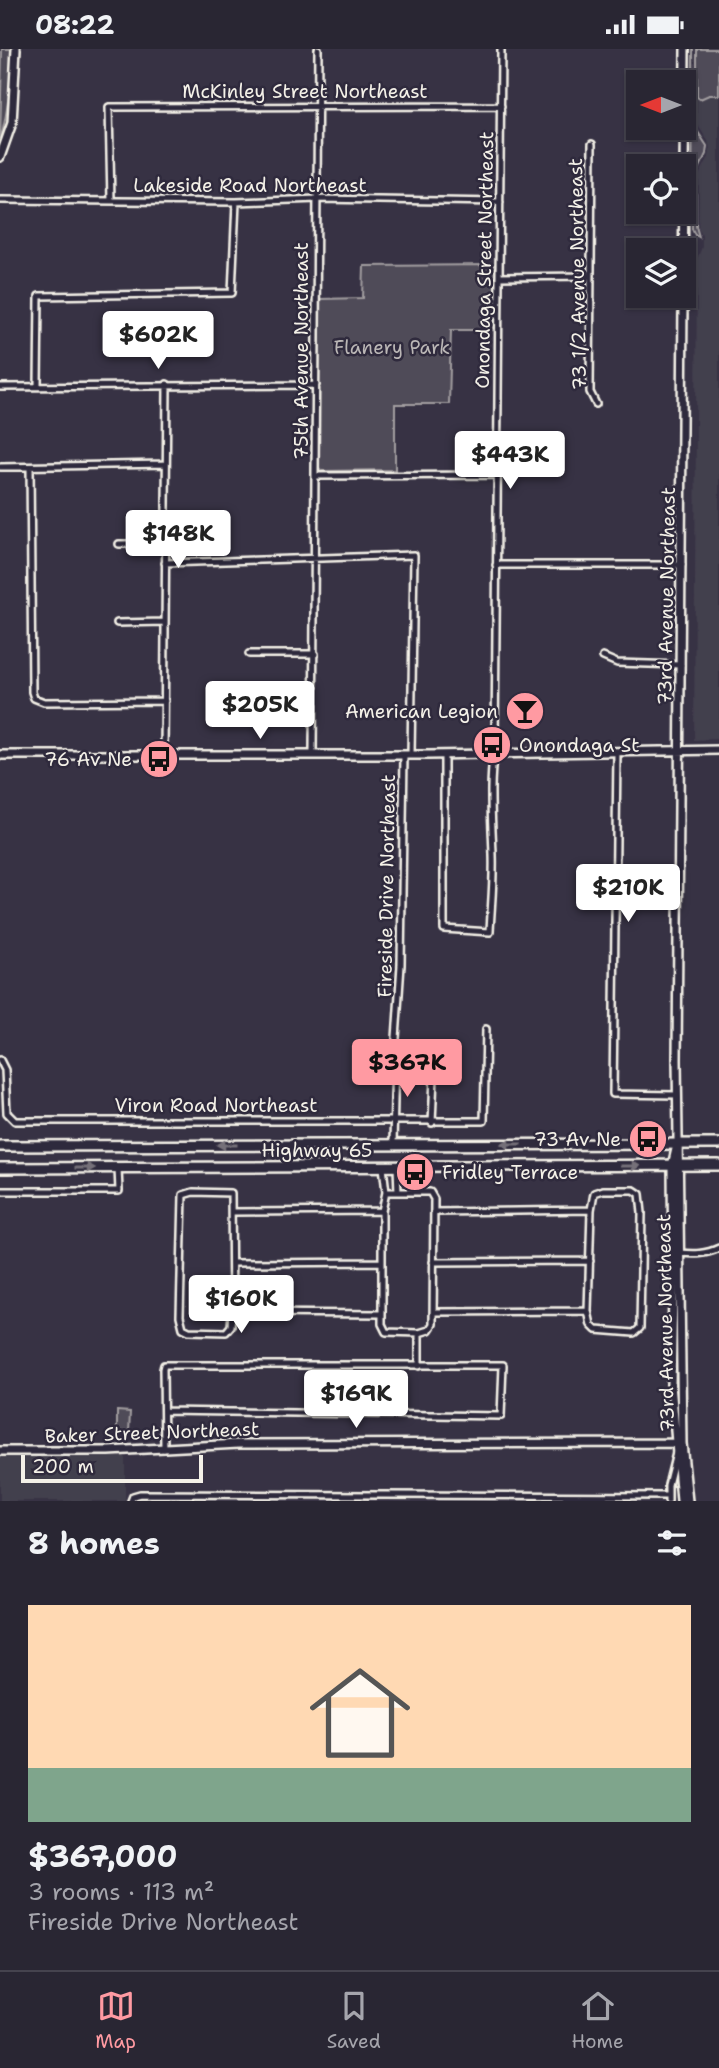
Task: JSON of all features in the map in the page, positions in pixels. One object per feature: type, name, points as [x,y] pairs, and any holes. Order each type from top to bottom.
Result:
[{"type":"highway","name":"Highway 65","points":[[0,1146],[719,1144]]},
{"type":"highway","name":"Highway 65","points":[[0,1168],[719,1165]]},
{"type":"street","points":[[0,157],[12,123],[16,49]]},
{"type":"street","name":"75th Avenue Northeast","points":[[313,755],[318,49]]},
{"type":"street","name":"Onondaga Street Northeast","points":[[444,755],[444,929],[490,932],[501,49]]},
{"type":"street","name":"73rd Avenue Northeast","points":[[685,49],[675,1165],[679,1443],[688,1501]]},
{"type":"street","name":"McKinley Street Northeast","points":[[111,201],[109,107],[501,106]]},
{"type":"street","name":"73 1/2 Avenue Northeast","points":[[592,143],[590,392],[596,404]]},
{"type":"street","name":"Lakeside Road Northeast","points":[[0,200],[236,202],[318,199],[500,202]]},
{"type":"street","points":[[38,386],[39,296],[232,293],[236,202]]},
{"type":"street","points":[[499,277],[591,275]]},
{"type":"street","points":[[164,755],[167,384]]},
{"type":"street","points":[[0,387],[317,384]]},
{"type":"street","points":[[0,467],[166,464]]},
{"type":"street","points":[[30,467],[34,698],[44,702],[165,701]]},
{"type":"street","points":[[316,476],[497,475]]},
{"type":"street","points":[[119,544],[166,544]]},
{"type":"street","name":"Fireside Drive Northeast","points":[[315,558],[414,555],[393,1145]]},
{"type":"street","points":[[165,563],[315,558]]},
{"type":"street","points":[[496,565],[682,565]]},
{"type":"street","points":[[117,623],[165,622]]},
{"type":"street","points":[[249,654],[315,654]]},
{"type":"street","points":[[603,657],[617,663],[681,666]]},
{"type":"street","points":[[0,755],[444,755],[719,750]]},
{"type":"street","points":[[617,753],[613,1094],[677,1095]]},
{"type":"street","name":"Viron Road Northeast","points":[[0,1060],[5,1070],[6,1113],[15,1121],[484,1121],[486,1029]]},
{"type":"street","points":[[432,1123],[435,1054]]},
{"type":"street","points":[[383,1167],[386,1192],[382,1211],[382,1324],[386,1332],[419,1333],[429,1330],[433,1324],[434,1199],[430,1192],[386,1192]]},
{"type":"street","points":[[397,1167],[398,1192]]},
{"type":"street","points":[[0,1191],[119,1191],[118,1168]]},
{"type":"street","points":[[634,1190],[640,1194],[640,1328],[634,1333],[596,1330],[591,1325],[588,1311],[590,1261],[594,1192],[634,1190]]},
{"type":"street","points":[[193,1192],[232,1193],[232,1263],[231,1326],[226,1332],[189,1331],[183,1328],[180,1316],[183,1195],[193,1192]]},
{"type":"street","points":[[434,1212],[591,1210]]},
{"type":"street","points":[[233,1212],[382,1211]]},
{"type":"street","points":[[677,1253],[709,1253],[719,1248]]},
{"type":"street","points":[[433,1262],[590,1261]]},
{"type":"street","points":[[232,1263],[381,1262]]},
{"type":"street","points":[[433,1312],[588,1311]]},
{"type":"street","points":[[232,1313],[381,1314]]},
{"type":"street","points":[[419,1333],[419,1366]]},
{"type":"street","points":[[164,1411],[501,1416],[503,1365],[164,1365],[164,1411],[164,1449]]},
{"type":"street","name":"73rd Avenue Northeast","points":[[668,1498],[671,1468],[679,1443]]},
{"type":"street","name":"Baker Street Northeast","points":[[0,1451],[164,1449],[239,1444],[679,1443]]},
{"type":"street","name":"73rd Avenue Northeast","points":[[677,1453],[681,1501]]},
{"type":"street","points":[[132,1498],[140,1494],[305,1498],[668,1498]]},
{"type":"shaded area","points":[[719,95],[719,739],[694,740],[697,259],[702,247],[702,236],[698,227],[699,175],[710,150],[708,141],[697,124],[697,97],[700,99]]},
{"type":"shaded area","points":[[125,1456],[125,1501],[0,1501],[0,1457]]},
{"type":"green space","points":[[2,49],[11,49],[11,61],[7,107],[0,141]]},
{"type":"green space","points":[[697,49],[719,49],[719,95],[700,99],[697,97]]},
{"type":"green space","points":[[696,129],[707,146],[696,176],[696,154],[692,154]]},
{"type":"green space","points":[[692,224],[696,224],[699,237],[695,235]]},
{"type":"green space","name":"Flanery Park","points":[[495,265],[495,330],[451,330],[449,404],[395,404],[395,470],[322,471],[318,467],[320,299],[363,298],[364,266]]},
{"type":"green space","points":[[117,1411],[130,1412],[129,1433],[117,1433]]},
{"type":"place","name":"American Legion","points":[[525,711]]},
{"type":"place","name":"Onondaga St","points":[[492,745]]},
{"type":"place","name":"76 Av Ne","points":[[159,759]]},
{"type":"place","name":"73 Av Ne","points":[[648,1139]]},
{"type":"place","name":"Fridley Terrace","points":[[415,1172]]}]
